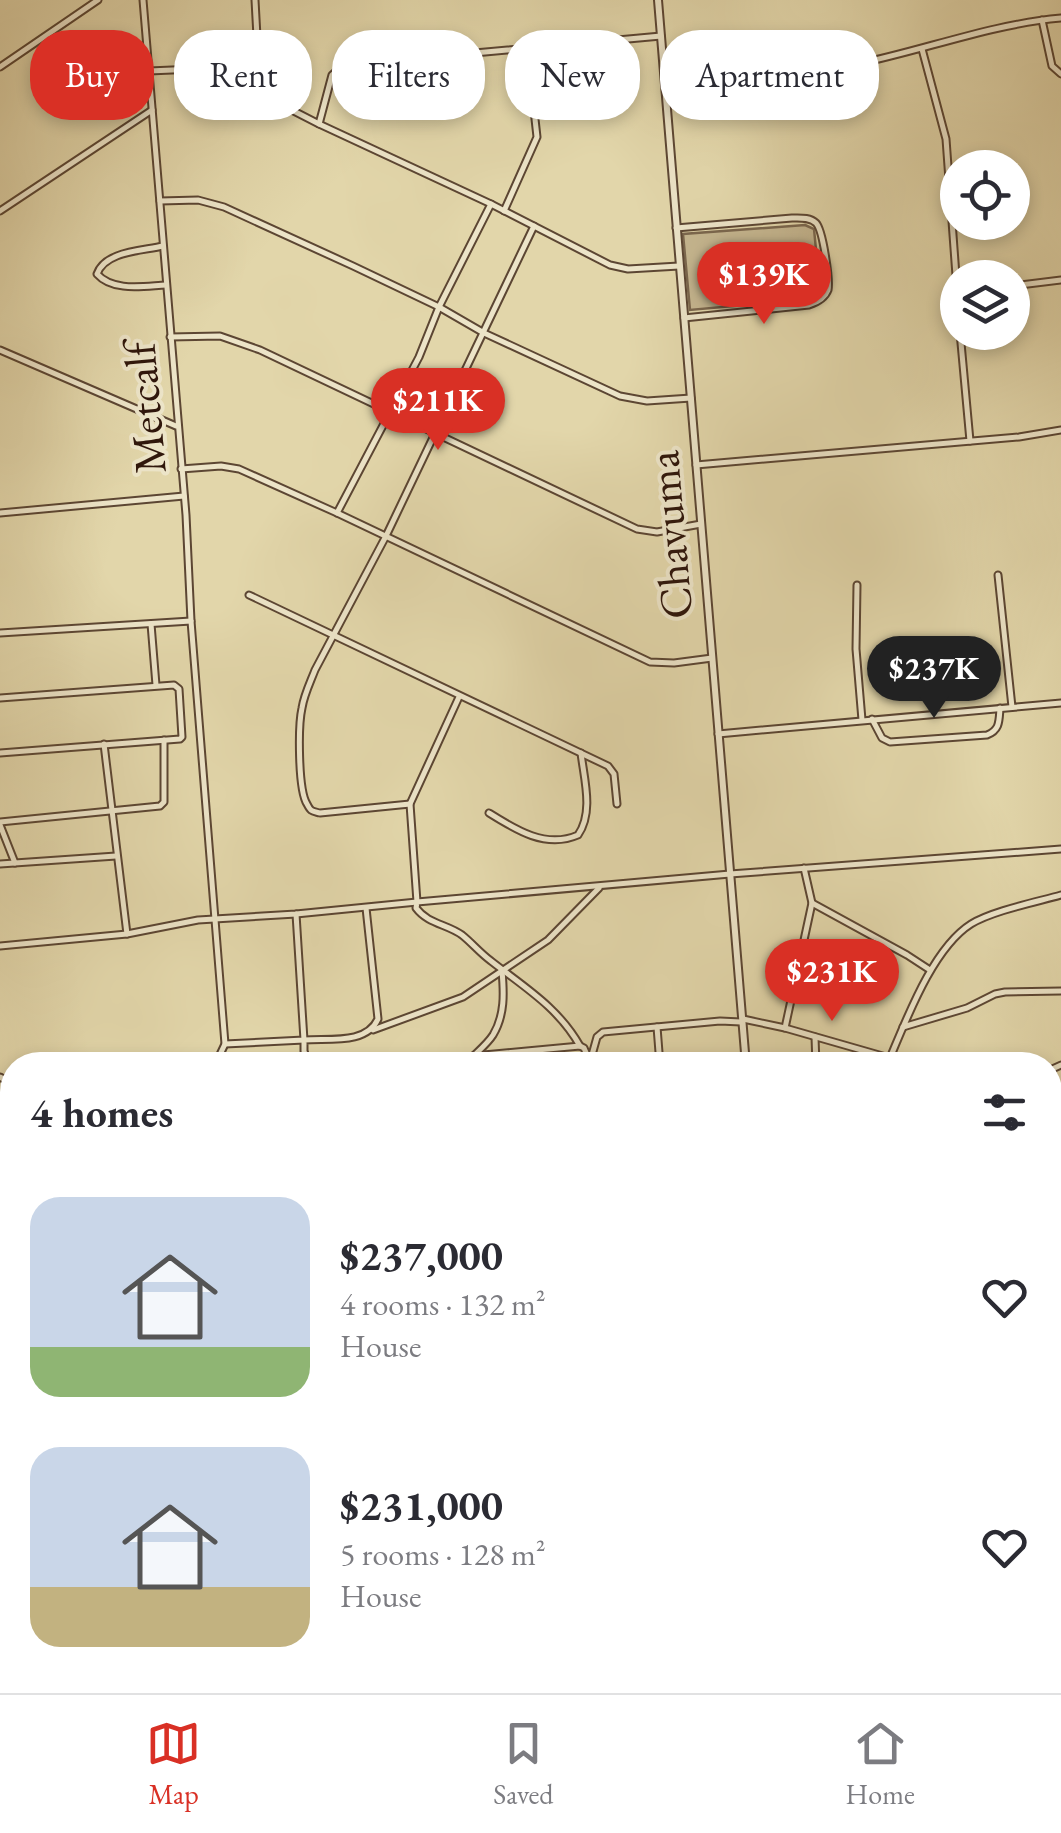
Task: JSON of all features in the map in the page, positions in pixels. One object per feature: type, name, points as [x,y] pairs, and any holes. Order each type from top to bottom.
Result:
[{"type":"street","points":[[2,64],[98,0]]},
{"type":"street","name":"Metcalf","points":[[143,0],[146,30]]},
{"type":"street","points":[[255,0],[257,30]]},
{"type":"street","name":"Chavuma","points":[[658,0],[660,30]]},
{"type":"street","points":[[879,59],[1061,18]]},
{"type":"street","points":[[1042,20],[1052,66],[1061,74]]},
{"type":"street","points":[[320,124],[332,75],[343,65],[505,49]]},
{"type":"street","points":[[922,49],[946,138],[955,260]]},
{"type":"street","points":[[0,211],[137,120]]},
{"type":"street","name":"Metcalf","points":[[153,120],[224,1044]]},
{"type":"street","points":[[312,120],[610,265],[628,270],[679,266]]},
{"type":"street","points":[[504,211],[537,137],[535,120]]},
{"type":"street","name":"Chavuma","points":[[668,120],[745,1052]]},
{"type":"street","points":[[160,201],[198,200],[224,207],[620,396],[647,401],[691,398]]},
{"type":"street","points":[[337,513],[419,357],[439,307],[491,204]]},
{"type":"street","points":[[676,228],[808,218],[821,234],[829,284],[827,294],[810,305],[684,318]]},
{"type":"street","points":[[410,804],[312,811],[304,799],[300,713],[315,670],[386,536],[534,226]]},
{"type":"street","points":[[163,246],[110,259],[97,274],[104,282],[116,285],[166,285]]},
{"type":"street","points":[[1030,284],[1061,280]]},
{"type":"street","points":[[170,336],[202,334],[234,340],[637,529],[657,532],[701,524]]},
{"type":"street","points":[[0,350],[178,426]]},
{"type":"street","points":[[962,350],[970,441]]},
{"type":"street","points":[[696,465],[1020,437],[1061,430]]},
{"type":"street","points":[[181,469],[239,469],[650,662],[712,658]]},
{"type":"street","points":[[0,513],[184,496]]},
{"type":"street","points":[[998,576],[1012,707]]},
{"type":"street","points":[[856,585],[862,720]]},
{"type":"street","points":[[249,595],[612,769],[616,804]]},
{"type":"street","points":[[0,633],[190,621]]},
{"type":"street","points":[[152,624],[156,686]]},
{"type":"street","points":[[0,698],[174,685],[178,689],[182,737],[0,752]]},
{"type":"street","points":[[460,697],[410,804],[416,908],[423,917],[460,934],[549,1004],[587,1052]]},
{"type":"street","points":[[718,734],[1061,703]]},
{"type":"street","points":[[872,720],[882,738],[890,742],[987,734],[998,726],[1000,708]]},
{"type":"street","points":[[15,863],[0,824],[163,805],[164,740]]},
{"type":"street","points":[[104,744],[126,934]]},
{"type":"street","points":[[489,813],[534,838],[564,839],[578,834],[585,822],[586,805],[581,753]]},
{"type":"street","points":[[0,946],[126,934],[198,920],[1061,849]]},
{"type":"street","points":[[0,864],[116,856]]},
{"type":"street","points":[[785,1028],[812,903],[804,868]]},
{"type":"street","points":[[220,1052],[224,1044],[354,1038],[463,997],[548,940],[602,885]]},
{"type":"street","points":[[892,1052],[930,970],[969,925],[1061,895]]},
{"type":"street","points":[[812,903],[930,970]]},
{"type":"street","points":[[366,908],[378,1019],[373,1030]]},
{"type":"street","points":[[296,914],[304,1052]]},
{"type":"street","points":[[476,1052],[492,1035],[502,1010],[502,970]]},
{"type":"street","points":[[903,1026],[967,1008],[995,994],[1061,992]]},
{"type":"street","points":[[593,1052],[599,1034],[741,1020],[868,1052]]},
{"type":"street","points":[[658,1026],[659,1052]]},
{"type":"street","points":[[814,1037],[815,1052]]},
{"type":"street","points":[[515,1052],[580,1046]]},
{"type":"shaded area","points":[[805,225],[814,229],[820,291],[809,299],[690,310],[683,234]]}]
